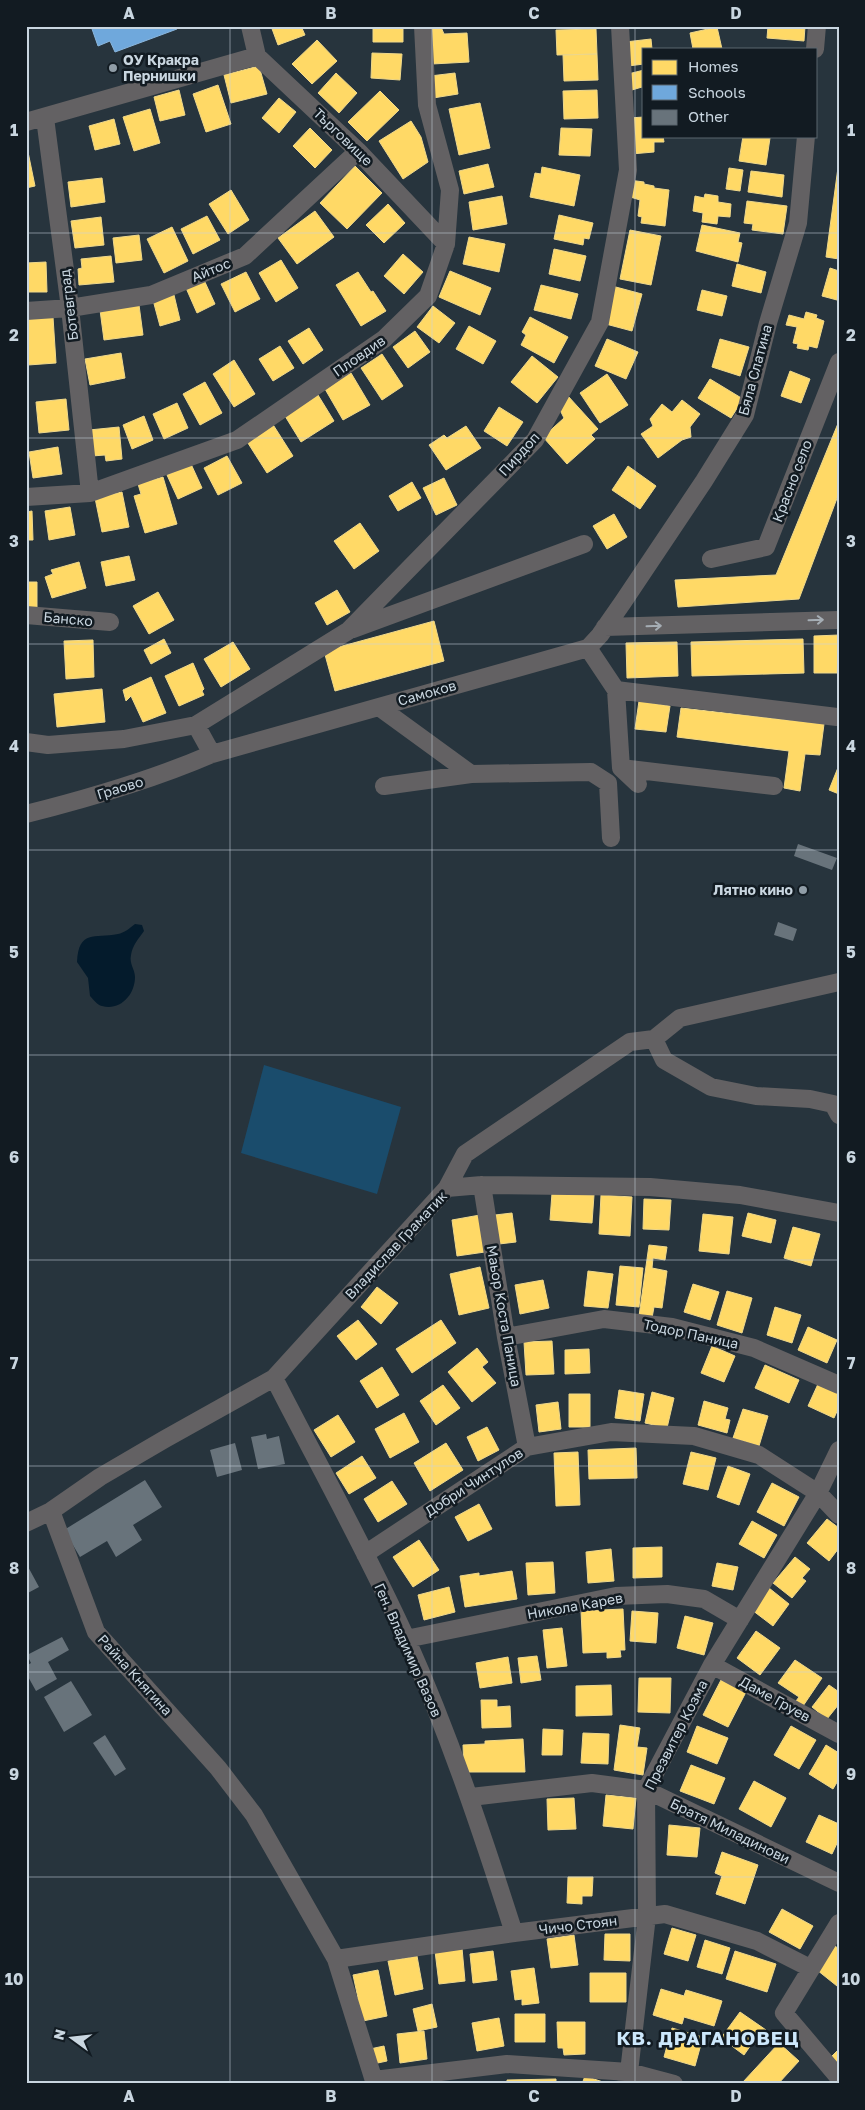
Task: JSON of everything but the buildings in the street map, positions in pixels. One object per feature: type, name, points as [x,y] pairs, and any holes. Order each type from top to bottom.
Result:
[{"type":"street","points":[[26,122],[257,56],[250,26]]},
{"type":"street","name":"Пловдив","points":[[26,497],[90,493],[237,440],[384,339],[428,296],[446,244],[450,190],[427,105],[423,26]]},
{"type":"street","name":"Пирдоп","points":[[196,725],[348,631],[535,440],[600,322],[628,170],[620,26]]},
{"type":"street","points":[[815,48],[817,26]]},
{"type":"street","name":"Търговище","points":[[257,56],[358,151],[446,244]]},
{"type":"street","name":"Ботевград","points":[[45,118],[70,308],[90,493]]},
{"type":"street","name":"Бяла Слатина","points":[[605,628],[704,481],[745,415],[768,323],[798,223],[806,138]]},
{"type":"street","name":"Айтос","points":[[26,311],[70,308],[151,295],[245,256],[358,151]]},
{"type":"street","name":"Красно село","points":[[711,559],[766,547],[839,362]]},
{"type":"street","points":[[348,631],[584,544]]},
{"type":"street","name":"Банско","points":[[26,615],[110,622]]},
{"type":"street","points":[[638,784],[621,768],[616,690],[588,648],[605,628],[839,620]]},
{"type":"street","name":"Самоков","points":[[212,754],[588,648]]},
{"type":"street","points":[[616,690],[837,717]]},
{"type":"street","points":[[379,707],[471,774]]},
{"type":"street","points":[[26,742],[48,745],[124,739],[196,725],[212,754]]},
{"type":"street","name":"Граово","points":[[26,814],[83,800],[169,773],[212,754]]},
{"type":"street","points":[[621,768],[774,786]]},
{"type":"street","points":[[384,786],[471,774],[591,772],[608,784],[611,838]]},
{"type":"street","points":[[447,1188],[465,1154],[630,1042],[654,1039],[680,1018],[839,982]]},
{"type":"street","points":[[654,1039],[664,1060],[711,1087],[756,1096],[810,1099],[833,1104],[839,1115]]},
{"type":"street","name":"Владислав Граматик","points":[[51,1511],[100,1477],[274,1378],[447,1188],[482,1185],[650,1187],[740,1195],[839,1213]]},
{"type":"street","name":"Маьор Коста Паница","points":[[482,1185],[506,1337],[528,1447]]},
{"type":"street","name":"Тодор Паница","points":[[506,1337],[604,1319],[672,1327],[754,1348],[839,1385]]},
{"type":"street","name":"Ген. Владимир Вазов","points":[[274,1378],[365,1554],[406,1639],[470,1797],[514,1933]]},
{"type":"street","name":"Добри Чинтулов","points":[[365,1554],[528,1447],[611,1432],[694,1436],[759,1455],[818,1492],[839,1515]]},
{"type":"street","name":"Презвитер Козма","points":[[628,2078],[647,1916],[646,1790],[712,1664],[818,1492],[839,1450]]},
{"type":"street","points":[[26,1522],[51,1511]]},
{"type":"street","name":"Райна Княгина","points":[[51,1511],[96,1632],[218,1768],[254,1815],[336,1959]]},
{"type":"street","name":"Никола Карев","points":[[406,1639],[624,1596],[667,1594],[704,1599],[740,1620]]},
{"type":"street","name":"Даме Груев","points":[[712,1664],[839,1734]]},
{"type":"street","name":"Братя Миладинови","points":[[470,1797],[592,1783],[646,1790],[839,1883]]},
{"type":"street","name":"Чичо Стоян","points":[[336,1959],[514,1933],[665,1914],[757,1941],[810,1968]]},
{"type":"street","points":[[839,1923],[784,2013],[839,2078]]},
{"type":"street","points":[[336,1959],[374,2082],[507,2064],[674,2084]]},
{"type":"shaded area","points":[[135,924],[142,925],[144,931],[132,952],[131,961],[135,977],[132,990],[120,1004],[109,1007],[100,1005],[90,996],[88,978],[77,962],[81,944],[95,936],[120,933]]},
{"type":"shaded area","points":[[264,1065],[401,1107],[377,1194],[241,1153]]},
{"type":"place","name":"ОУ Кракра Пернишки","points":[[113,68]]},
{"type":"place","name":"Лятно кино","points":[[803,890]]},
{"type":"district","name":"КВ. ДРАГАНОВЕЦ","points":[[708,2038]]}]
